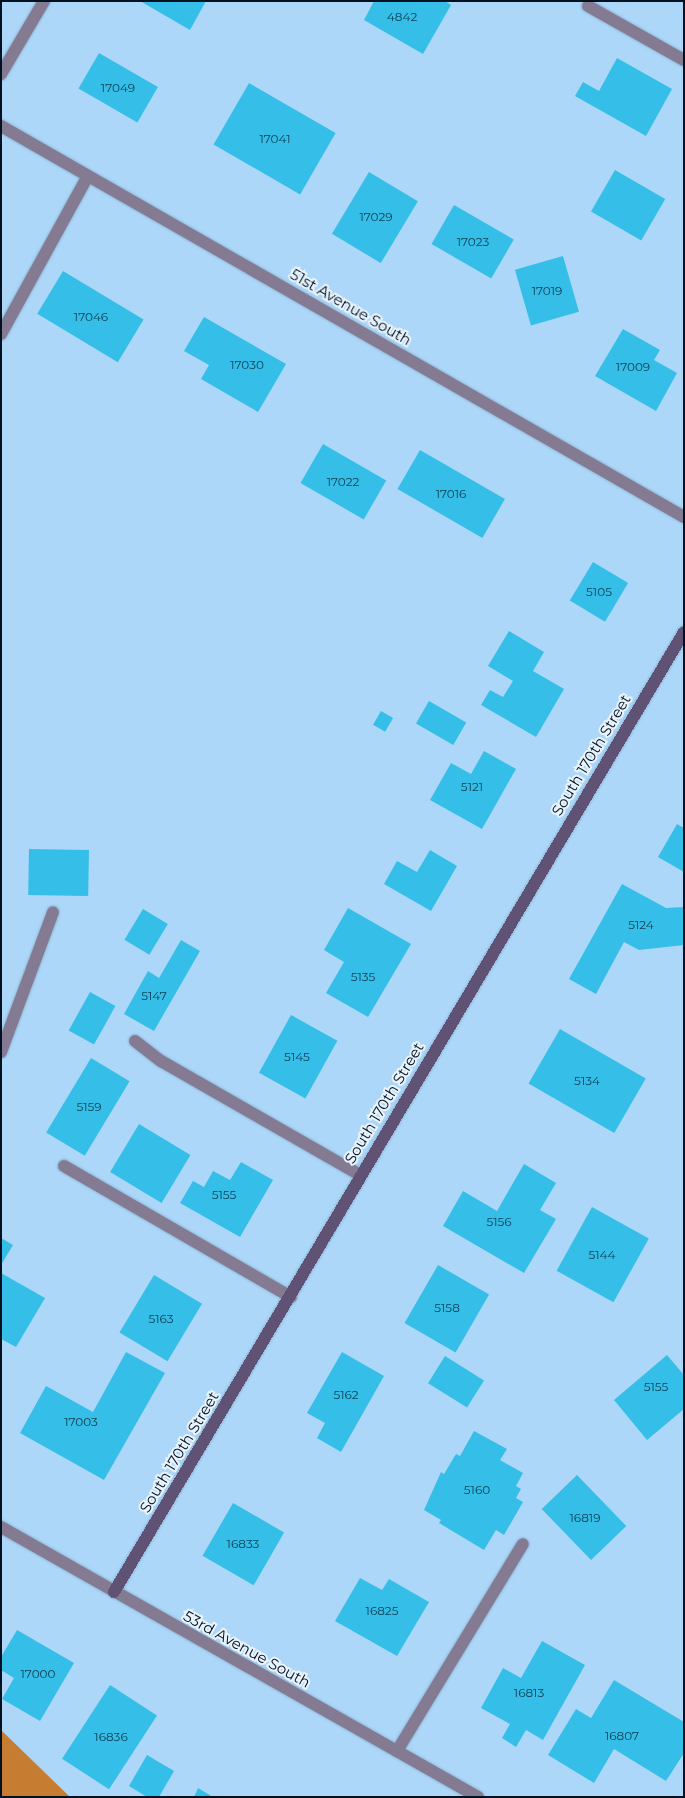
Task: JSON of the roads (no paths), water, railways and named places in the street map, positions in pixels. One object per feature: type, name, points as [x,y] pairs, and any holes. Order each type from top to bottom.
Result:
[{"type":"street","points":[[1,74],[44,1]]},
{"type":"street","points":[[588,6],[684,60]]},
{"type":"street","name":"51st Avenue South","points":[[1,126],[684,517]]},
{"type":"street","points":[[1,334],[88,176]]},
{"type":"street","name":"South 170th Street","points":[[114,1592],[291,1297],[360,1175],[684,632]]},
{"type":"street","points":[[1,1052],[53,912]]},
{"type":"street","points":[[135,1042],[161,1061],[360,1175]]},
{"type":"street","points":[[64,1166],[291,1297]]},
{"type":"street","name":"53rd Avenue South","points":[[1,1527],[478,1797]]},
{"type":"street","points":[[397,1751],[523,1544]]}]
